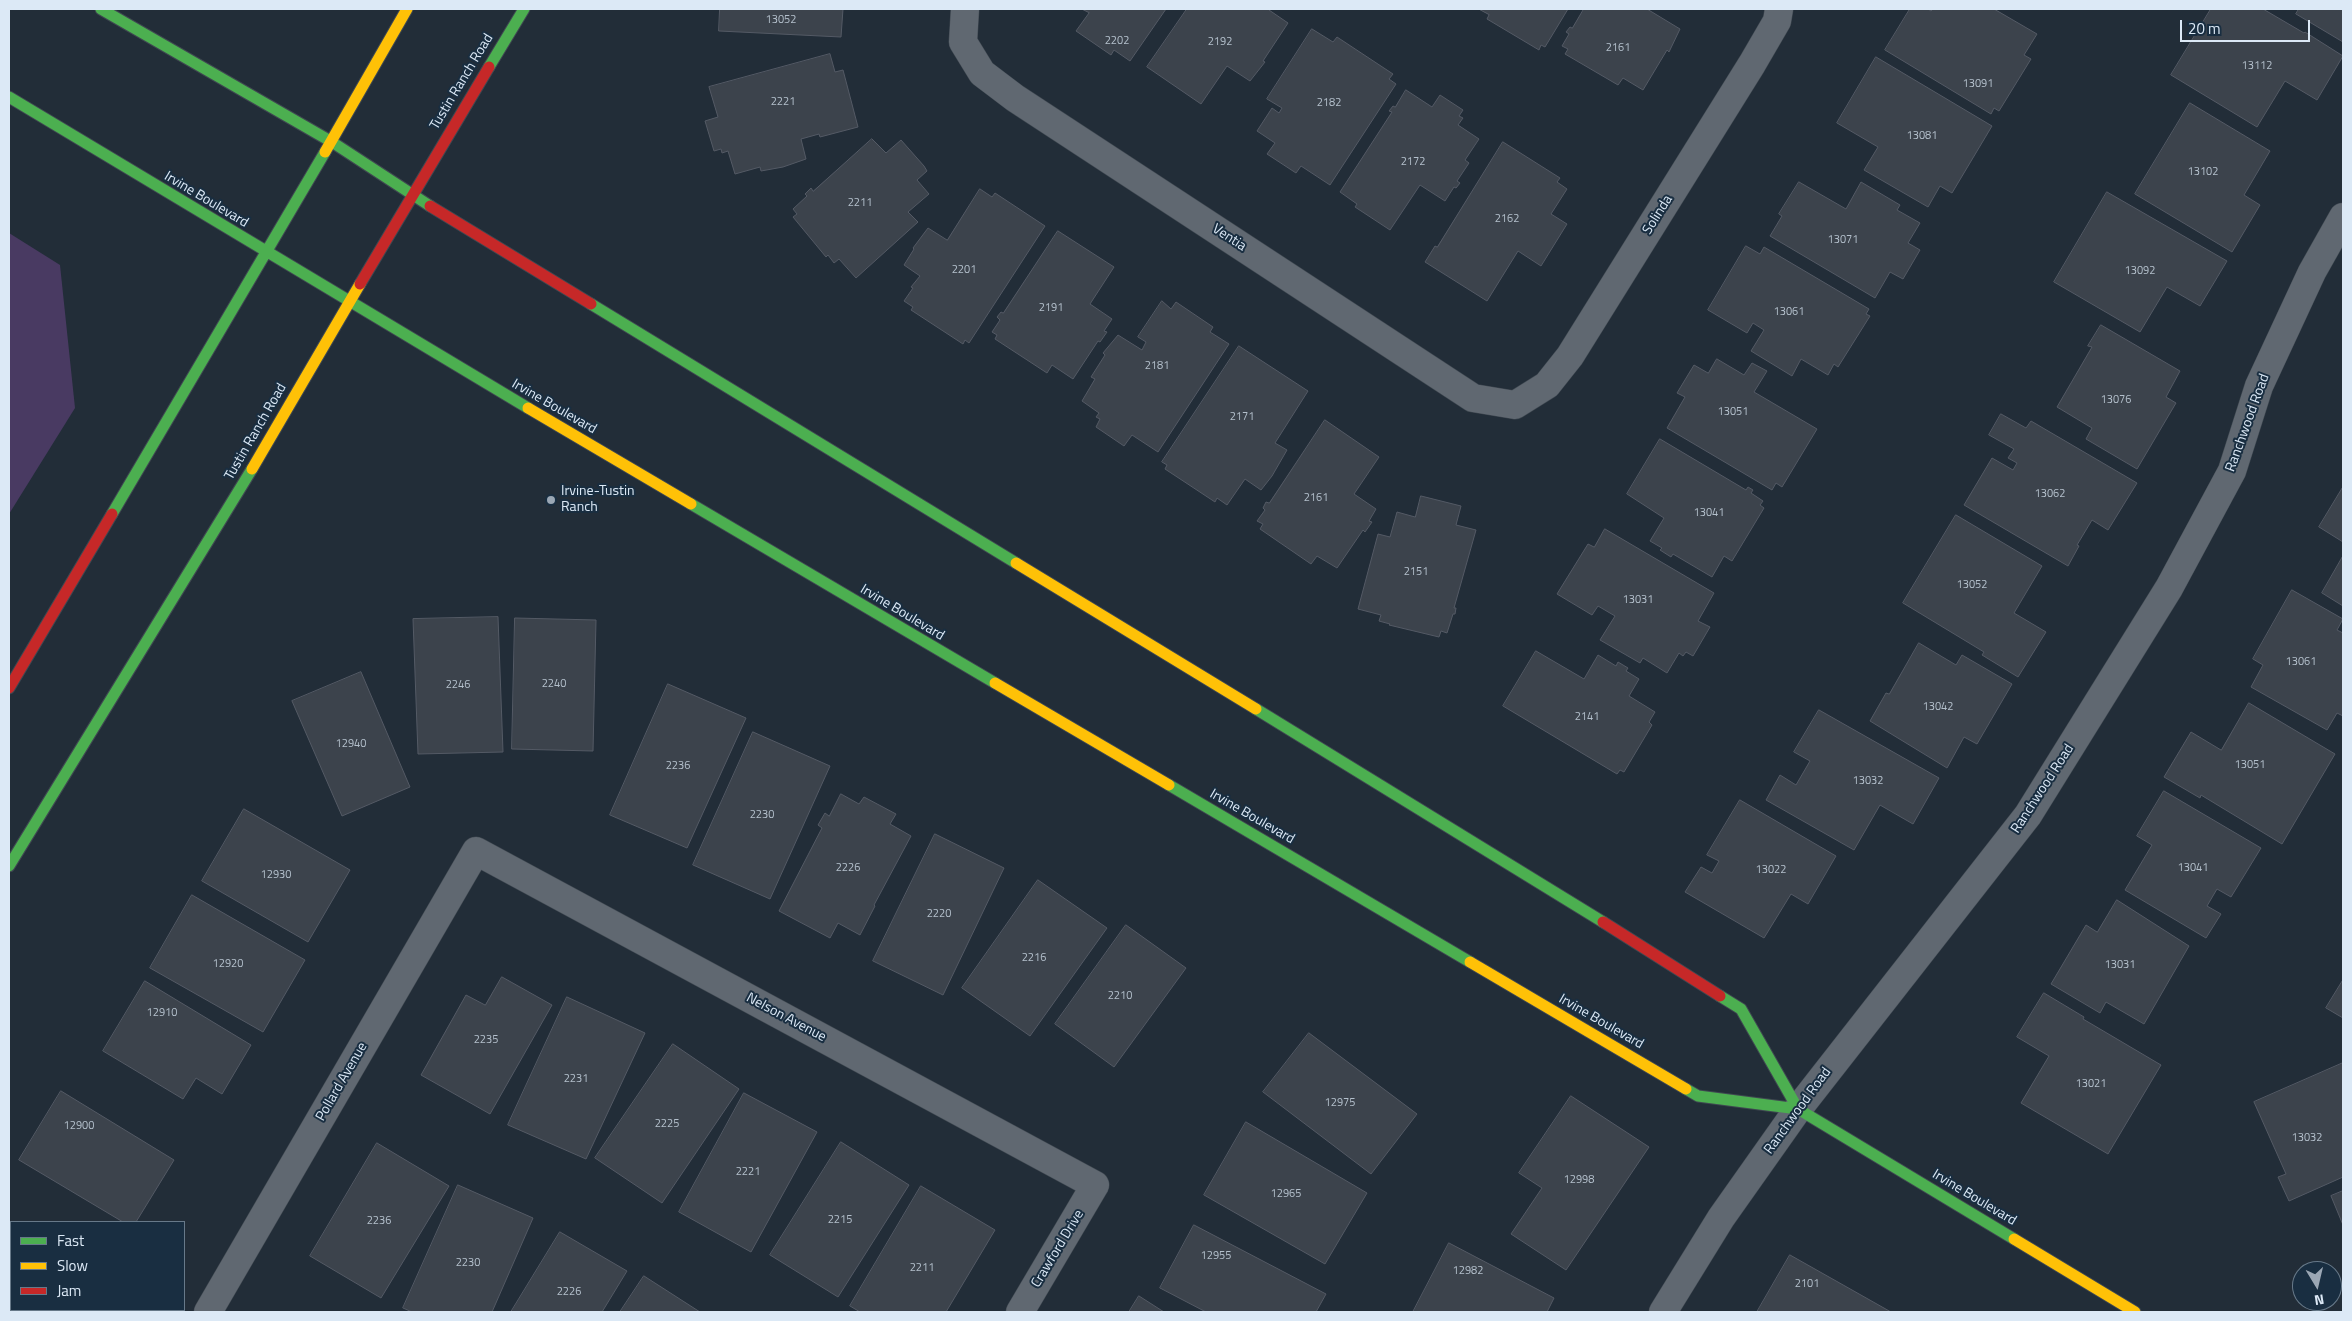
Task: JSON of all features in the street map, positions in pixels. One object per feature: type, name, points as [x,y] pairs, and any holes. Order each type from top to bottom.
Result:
[{"type":"main road","name":"Irvine Boulevard","points":[[101,9],[332,142],[412,195],[1520,870],[1741,1009],[1798,1108]]},
{"type":"main road","points":[[9,688],[332,142],[407,9]]},
{"type":"main road","name":"Tustin Ranch Road","points":[[9,866],[235,498],[412,195],[524,9]]},
{"type":"main road","name":"Irvine Boulevard","points":[[9,97],[266,254],[992,683],[1698,1096],[1798,1108],[2135,1312]]},
{"type":"street","name":"Ventia","points":[[965,9],[963,42],[982,73],[1015,98],[1473,398],[1515,404]]},
{"type":"street","name":"Solinda","points":[[1515,404],[1547,385],[1570,356],[1752,64],[1777,21],[1778,9]]},
{"type":"street","name":"Ranchwood Road","points":[[1663,1312],[1721,1218],[1798,1108],[2028,815],[2169,588],[2232,471],[2259,386],[2312,272],[2343,217]]},
{"type":"street","name":"Nelson Avenue","points":[[476,851],[1095,1185]]},
{"type":"street","name":"Pollard Avenue","points":[[208,1312],[476,851]]},
{"type":"street","name":"Crawford Drive","points":[[1020,1312],[1095,1185]]},
{"type":"shaded area","points":[[9,233],[60,265],[75,408],[9,514]]},
{"type":"building","points":[[720,9],[843,9],[841,37],[719,31]]},
{"type":"building","points":[[1082,9],[1166,9],[1130,61],[1114,50],[1111,55],[1076,31],[1089,13]]},
{"type":"building","points":[[1187,9],[1270,9],[1288,23],[1263,61],[1265,62],[1250,81],[1227,66],[1201,104],[1147,67]]},
{"type":"building","points":[[1479,9],[1568,9],[1545,47],[1541,45],[1539,50],[1487,19],[1489,15]]},
{"type":"building","points":[[1584,9],[1647,9],[1680,29],[1669,52],[1667,50],[1643,90],[1623,78],[1618,85],[1565,54],[1568,49],[1562,46],[1569,34],[1566,32],[1570,27],[1572,28]]},
{"type":"building","points":[[1910,9],[1928,9],[1931,11],[1933,9],[1994,9],[2037,34],[2024,55],[2031,59],[1999,111],[1994,108],[1991,114],[1885,50]]},
{"type":"building","points":[[2211,9],[2263,9],[2343,56],[2317,100],[2285,81],[2257,127],[2171,75]]},
{"type":"building","points":[[2299,9],[2343,9],[2343,42],[2296,14]]},
{"type":"building","points":[[1312,29],[1333,42],[1337,37],[1393,74],[1389,79],[1396,84],[1330,185],[1301,166],[1296,173],[1267,154],[1275,143],[1257,131],[1272,108],[1279,113],[1282,108],[1267,99]]},
{"type":"building","points":[[830,54],[835,72],[843,70],[858,127],[820,137],[819,134],[801,139],[806,159],[783,167],[761,171],[760,167],[735,174],[728,151],[722,153],[721,149],[714,151],[705,121],[718,117],[709,87]]},
{"type":"building","points":[[1876,57],[1992,126],[1952,193],[1940,186],[1928,207],[1864,170],[1878,147],[1837,123]]},
{"type":"building","points":[[1406,90],[1432,107],[1440,95],[1463,110],[1459,116],[1463,118],[1458,125],[1479,139],[1465,160],[1469,163],[1457,181],[1460,183],[1456,188],[1454,187],[1445,201],[1420,185],[1390,230],[1355,207],[1357,204],[1340,192],[1392,112],[1389,111],[1393,106],[1395,107]]},
{"type":"building","points":[[2190,103],[2270,151],[2244,195],[2260,205],[2232,252],[2135,194]]},
{"type":"building","points":[[872,139],[886,153],[901,140],[927,171],[917,180],[929,194],[908,212],[918,222],[856,278],[839,259],[834,263],[828,255],[826,257],[793,217],[797,214],[793,209],[807,196],[805,194],[811,188],[813,191]]},
{"type":"building","points":[[1503,142],[1560,178],[1557,182],[1567,189],[1551,214],[1567,224],[1541,266],[1518,251],[1487,301],[1425,262],[1435,246],[1437,247]]},
{"type":"building","points":[[1799,182],[1846,209],[1861,182],[1900,205],[1897,210],[1920,223],[1908,243],[1920,250],[1903,279],[1890,272],[1875,298],[1770,236],[1782,216],[1779,214]]},
{"type":"building","points":[[980,189],[992,197],[995,193],[1045,226],[969,343],[965,340],[963,344],[911,310],[913,307],[904,301],[913,288],[911,287],[920,276],[904,265],[913,248],[928,228],[947,240]]},
{"type":"building","points":[[2107,192],[2227,261],[2200,306],[2167,287],[2140,332],[2054,282]]},
{"type":"building","points":[[1058,231],[1114,267],[1090,304],[1112,319],[1104,331],[1107,332],[1100,342],[1098,341],[1073,379],[1052,365],[1047,373],[995,339],[997,335],[992,332],[1000,320],[997,317],[1001,312],[1003,313]]},
{"type":"building","points":[[1746,246],[1760,254],[1764,247],[1869,309],[1866,314],[1870,316],[1838,367],[1834,364],[1828,375],[1801,359],[1792,376],[1751,351],[1764,330],[1753,323],[1747,333],[1708,310]]},
{"type":"building","points":[[1162,301],[1171,309],[1176,302],[1213,327],[1210,332],[1229,344],[1158,452],[1132,435],[1124,446],[1096,427],[1100,419],[1096,417],[1099,413],[1082,401],[1095,379],[1091,377],[1105,355],[1103,353],[1118,335],[1142,350],[1146,342],[1138,337]]},
{"type":"building","points":[[2101,325],[2180,371],[2166,397],[2176,403],[2137,469],[2086,439],[2092,428],[2057,407],[2092,347],[2088,346]]},
{"type":"building","points":[[1239,346],[1308,391],[1275,443],[1287,450],[1272,476],[1261,490],[1245,479],[1227,505],[1217,498],[1215,502],[1165,469],[1167,465],[1162,462]]},
{"type":"building","points":[[1717,359],[1744,375],[1752,363],[1767,371],[1754,392],[1817,429],[1782,487],[1776,483],[1772,490],[1667,428],[1685,397],[1677,393],[1694,365],[1708,373]]},
{"type":"building","points":[[2001,414],[2026,428],[2031,421],[2137,483],[2108,530],[2092,520],[2077,545],[2079,546],[2068,566],[1964,505],[1992,458],[2013,470],[2017,463],[2008,458],[2014,449],[1989,435]]},
{"type":"building","points":[[1325,420],[1379,457],[1354,494],[1376,509],[1369,521],[1372,522],[1365,532],[1363,530],[1337,568],[1317,556],[1311,564],[1260,529],[1263,524],[1257,521],[1265,510],[1263,508],[1266,502],[1269,503]]},
{"type":"building","points":[[1660,439],[1746,490],[1748,487],[1753,490],[1751,493],[1763,501],[1760,505],[1764,508],[1732,561],[1724,556],[1712,577],[1673,554],[1671,557],[1660,550],[1662,548],[1650,541],[1664,518],[1627,494]]},
{"type":"building","points":[[2343,487],[2343,542],[2319,527]]},
{"type":"building","points":[[1421,496],[1461,506],[1456,525],[1476,530],[1454,608],[1456,608],[1455,614],[1453,614],[1447,633],[1441,631],[1439,637],[1389,625],[1379,621],[1381,615],[1358,609],[1378,534],[1390,537],[1397,512],[1415,517]]},
{"type":"building","points":[[1956,515],[2042,566],[2014,613],[2046,632],[2018,677],[1982,655],[1984,652],[1903,603]]},
{"type":"building","points":[[1605,529],[1714,593],[1698,621],[1710,627],[1693,656],[1686,652],[1683,656],[1679,653],[1667,673],[1643,658],[1640,663],[1600,640],[1615,616],[1598,606],[1592,615],[1557,594],[1588,544],[1594,547]]},
{"type":"building","points":[[2343,556],[2343,606],[2322,593]]},
{"type":"building","points":[[2292,590],[2343,619],[2337,630],[2343,633],[2343,716],[2337,713],[2327,730],[2251,687],[2263,665],[2253,659]]},
{"type":"building","points":[[498,617],[503,752],[418,754],[413,619]]},
{"type":"building","points":[[515,618],[596,620],[593,751],[512,749]]},
{"type":"building","points":[[1919,643],[1956,665],[1962,655],[2012,684],[1977,744],[1964,737],[1947,768],[1870,721],[1886,693],[1889,694]]},
{"type":"building","points":[[1536,651],[1584,679],[1598,655],[1616,666],[1618,662],[1628,668],[1626,671],[1639,679],[1629,696],[1655,712],[1649,722],[1652,725],[1624,772],[1620,770],[1617,774],[1503,706]]},
{"type":"building","points":[[361,672],[410,787],[342,816],[292,701]]},
{"type":"building","points":[[668,684],[746,718],[687,848],[610,815]]},
{"type":"building","points":[[2249,703],[2335,754],[2282,844],[2201,795],[2200,798],[2164,777],[2191,732],[2221,750]]},
{"type":"building","points":[[1819,710],[1939,778],[1913,824],[1880,805],[1854,850],[1766,800],[1780,775],[1796,785],[1810,761],[1794,752]]},
{"type":"building","points":[[753,732],[830,766],[770,899],[693,865]]},
{"type":"building","points":[[2164,791],[2261,848],[2231,897],[2217,889],[2207,906],[2221,914],[2206,938],[2125,890],[2152,845],[2137,836]]},
{"type":"building","points":[[841,794],[859,804],[864,797],[896,814],[890,824],[911,836],[860,935],[838,923],[830,938],[779,911],[822,828],[818,825],[825,813],[829,816]]},
{"type":"building","points":[[1740,800],[1836,856],[1808,904],[1791,894],[1764,938],[1685,892],[1701,867],[1712,873],[1719,861],[1707,855]]},
{"type":"building","points":[[244,809],[350,870],[308,942],[202,881]]},
{"type":"building","points":[[935,834],[1004,868],[943,995],[873,961]]},
{"type":"building","points":[[1038,880],[1107,928],[1030,1036],[962,988]]},
{"type":"building","points":[[192,895],[305,960],[263,1032],[150,968]]},
{"type":"building","points":[[2117,900],[2189,946],[2144,1024],[2106,1002],[2100,1013],[2051,984],[2086,925],[2097,932]]},
{"type":"building","points":[[1126,925],[1186,968],[1114,1067],[1055,1024]]},
{"type":"building","points":[[502,977],[552,1005],[490,1114],[421,1075],[466,995],[485,1005]]},
{"type":"building","points":[[2343,980],[2343,1018],[2326,1008]]},
{"type":"building","points":[[145,981],[251,1045],[222,1094],[196,1078],[183,1099],[103,1051]]},
{"type":"building","points":[[2044,993],[2084,1017],[2083,1019],[2161,1065],[2108,1154],[2021,1103],[2049,1056],[2017,1037]]},
{"type":"building","points":[[567,997],[645,1033],[586,1159],[508,1125]]},
{"type":"building","points":[[1309,1033],[1417,1114],[1371,1174],[1263,1092]]},
{"type":"building","points":[[673,1044],[739,1089],[662,1203],[595,1158]]},
{"type":"building","points":[[2343,1063],[2343,1177],[2289,1201],[2278,1177],[2286,1174],[2254,1102]]},
{"type":"building","points":[[61,1091],[174,1160],[137,1221],[121,1221],[19,1160]]},
{"type":"building","points":[[744,1093],[817,1132],[751,1252],[679,1212]]},
{"type":"building","points":[[1571,1096],[1649,1147],[1566,1270],[1511,1234],[1542,1188],[1519,1173]]},
{"type":"building","points":[[1246,1122],[1367,1193],[1325,1264],[1204,1195]]},
{"type":"building","points":[[841,1142],[909,1185],[838,1297],[770,1255]]},
{"type":"building","points":[[377,1143],[449,1186],[381,1298],[310,1256]]},
{"type":"building","points":[[458,1185],[533,1218],[492,1312],[412,1312],[403,1308]]},
{"type":"building","points":[[921,1186],[995,1230],[946,1312],[860,1312],[850,1306]]},
{"type":"building","points":[[2343,1191],[2343,1225],[2331,1196]]},
{"type":"building","points":[[1194,1225],[1326,1294],[1316,1312],[1206,1312],[1160,1288]]},
{"type":"building","points":[[560,1232],[627,1271],[602,1312],[511,1312]]},
{"type":"building","points":[[1449,1243],[1554,1298],[1547,1312],[1413,1312]]},
{"type":"building","points":[[1790,1255],[1891,1312],[1757,1312]]},
{"type":"building","points":[[644,1276],[700,1312],[620,1312]]},
{"type":"building","points":[[9,1296],[10,1311],[107,1312],[9,1312]]},
{"type":"building","points":[[1139,1296],[1164,1312],[1129,1312]]},
{"type":"traffic: fast","points":[[101,9],[332,142],[430,206]]},
{"type":"traffic: fast","points":[[489,67],[524,9]]},
{"type":"traffic: fast","points":[[9,97],[528,408]]},
{"type":"traffic: fast","points":[[112,514],[325,152]]},
{"type":"traffic: fast","points":[[591,304],[1016,563]]},
{"type":"traffic: fast","points":[[9,866],[252,469]]},
{"type":"traffic: fast","points":[[691,504],[995,683]]},
{"type":"traffic: fast","points":[[1256,709],[1603,922]]},
{"type":"traffic: fast","points":[[1169,785],[1470,962]]},
{"type":"traffic: fast","points":[[1720,996],[1741,1009],[1798,1109]]},
{"type":"traffic: fast","points":[[1686,1089],[1698,1096],[1798,1109],[2014,1239]]},
{"type":"traffic: slow","points":[[325,152],[407,9]]},
{"type":"traffic: slow","points":[[252,469],[360,284]]},
{"type":"traffic: slow","points":[[528,408],[691,504]]},
{"type":"traffic: slow","points":[[1016,563],[1256,709]]},
{"type":"traffic: slow","points":[[995,683],[1169,785]]},
{"type":"traffic: slow","points":[[1470,962],[1686,1089]]},
{"type":"traffic: slow","points":[[2014,1239],[2135,1312]]},
{"type":"traffic: jam","points":[[360,284],[489,67]]},
{"type":"traffic: jam","points":[[430,206],[591,304]]},
{"type":"traffic: jam","points":[[9,688],[112,514]]},
{"type":"traffic: jam","points":[[1603,922],[1720,996]]},
{"type":"place","name":"Irvine-Tustin Ranch","points":[[551,500]]}]
